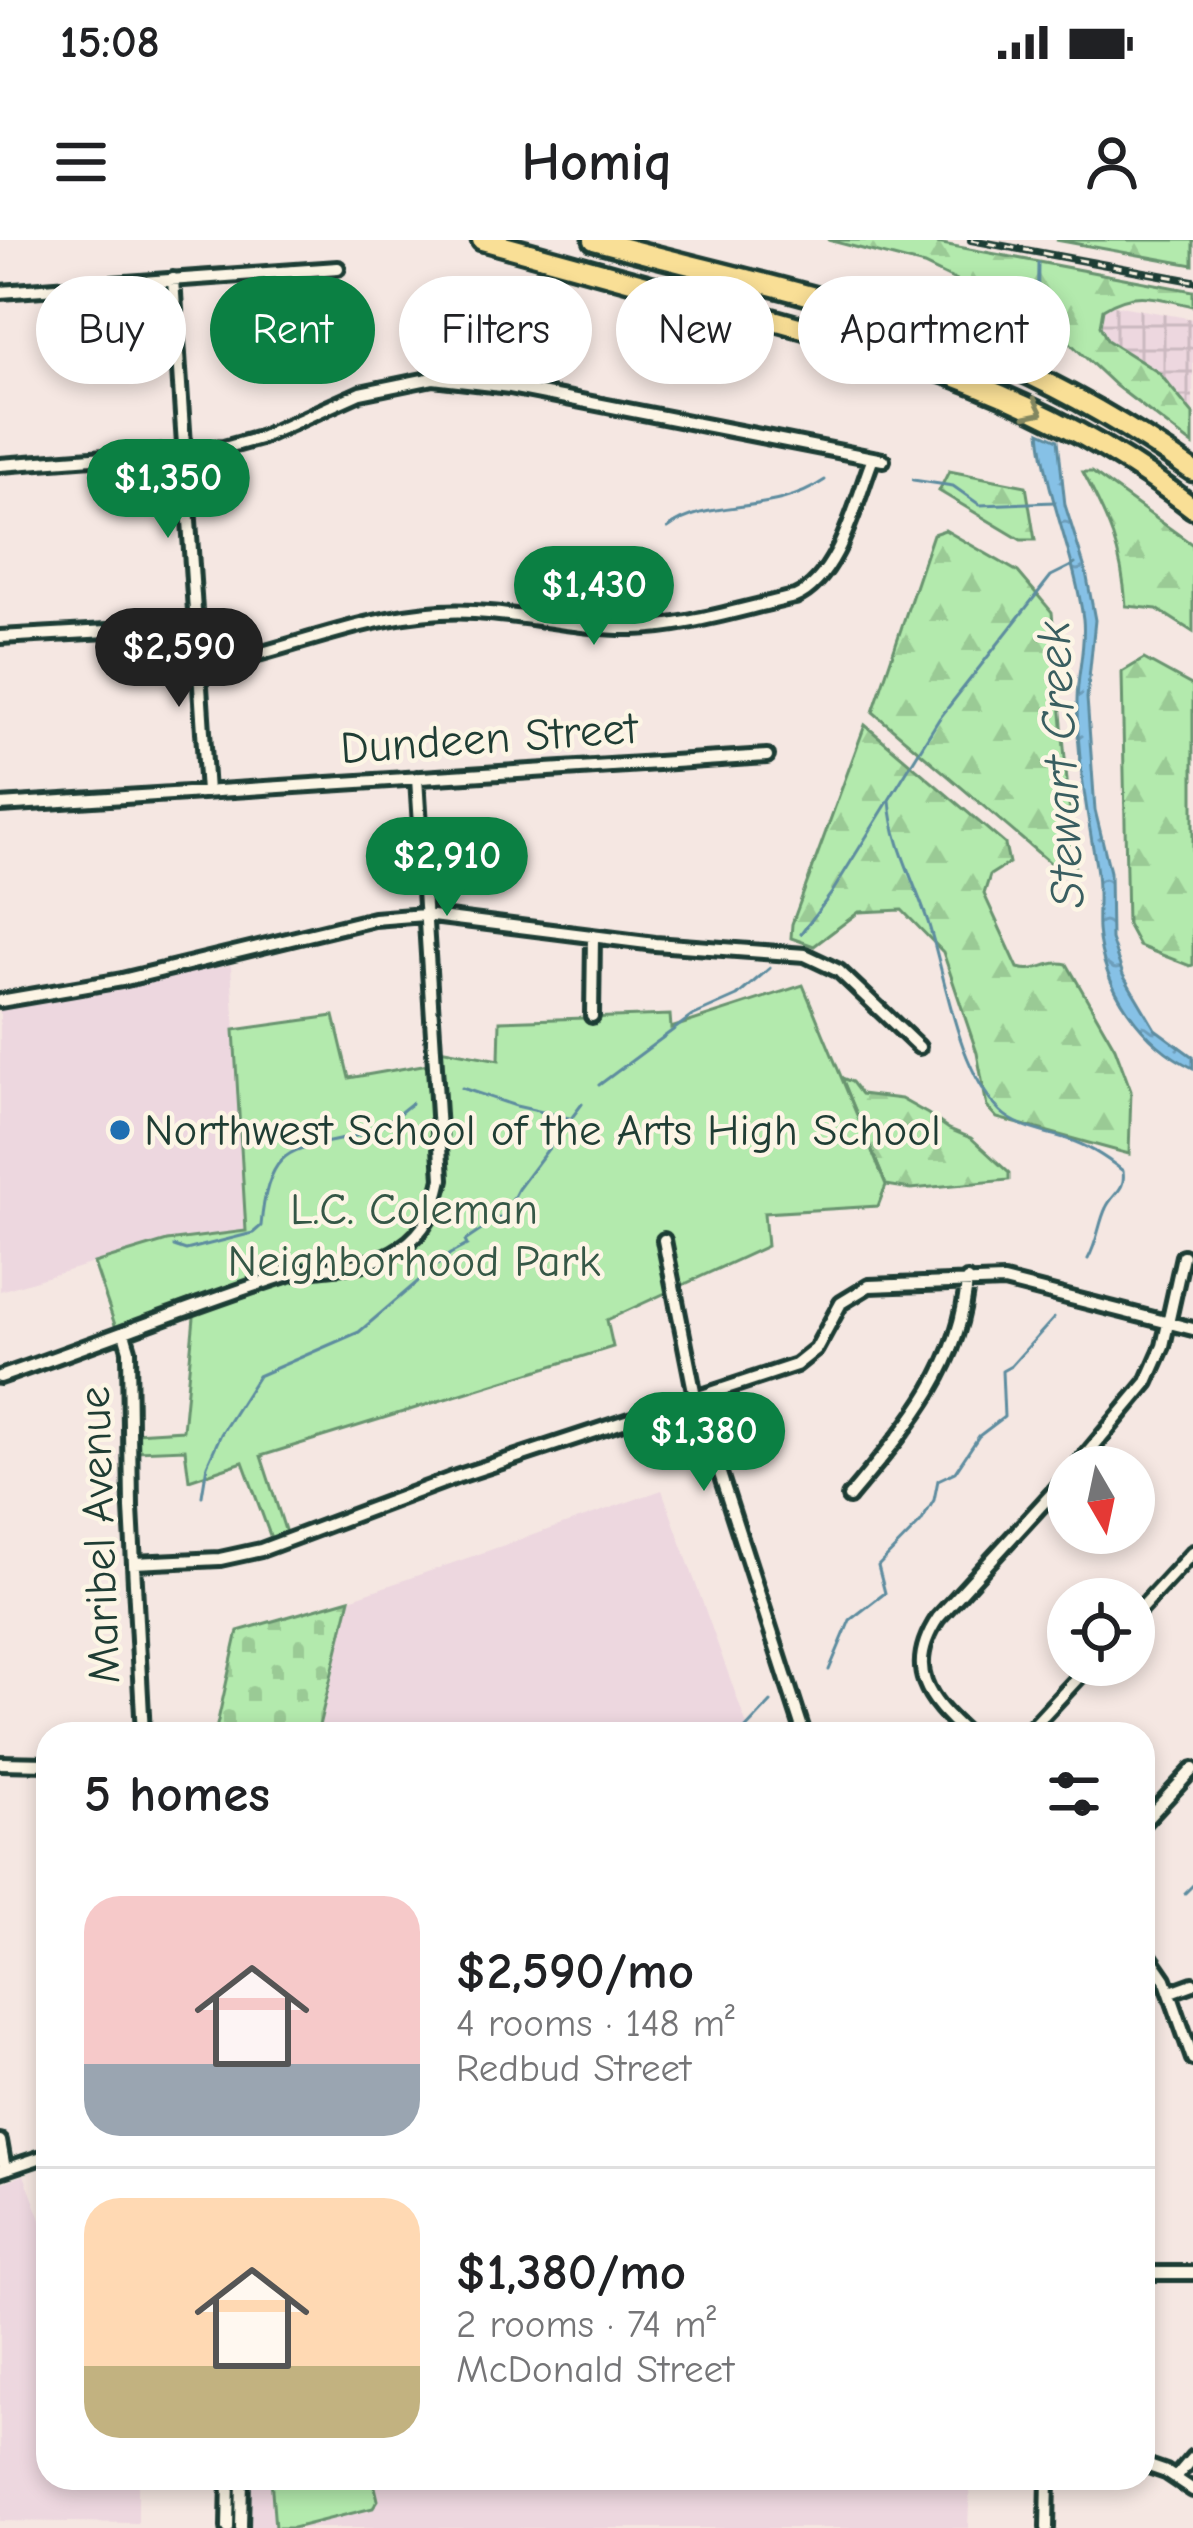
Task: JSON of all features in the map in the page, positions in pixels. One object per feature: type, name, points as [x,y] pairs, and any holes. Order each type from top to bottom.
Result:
[{"type":"highway","points":[[482,240],[923,362],[1052,418],[1193,508]]},
{"type":"highway","points":[[594,240],[907,325],[967,347],[1082,401],[1193,471]]},
{"type":"street","points":[[186,278],[338,268]]},
{"type":"street","points":[[0,292],[36,289]]},
{"type":"street","points":[[0,465],[187,452],[260,439],[360,394],[433,378],[510,387],[878,459],[829,569],[814,588],[795,597],[629,628],[509,613],[409,615],[346,627],[200,668]]},
{"type":"street","points":[[181,384],[207,792]]},
{"type":"street","points":[[0,637],[197,626]]},
{"type":"street","name":"Dundeen Street","points":[[0,805],[767,756]]},
{"type":"street","points":[[0,1376],[289,1274],[376,1261],[411,1241],[431,1215],[442,1179],[417,778]]},
{"type":"street","points":[[0,1001],[81,989],[374,919],[424,915],[819,959],[839,971],[919,1047]]},
{"type":"street","points":[[592,1016],[593,936]]},
{"type":"street","points":[[664,1240],[695,1396],[800,1722]]},
{"type":"street","points":[[1094,1446],[1147,1382],[1168,1324],[1183,1256]]},
{"type":"street","points":[[849,1497],[927,1400],[962,1326],[967,1280]]},
{"type":"street","points":[[134,1563],[220,1559],[261,1550],[456,1477],[801,1362],[816,1349],[841,1303],[858,1290],[967,1280],[1028,1285],[1193,1330]]},
{"type":"street","name":"Maribel Avenue","points":[[124,1334],[129,1350],[142,1722]]},
{"type":"street","points":[[954,1722],[927,1689],[921,1664],[927,1637],[938,1618],[1047,1499]]},
{"type":"street","points":[[1155,1593],[1193,1552]]},
{"type":"street","points":[[1037,1722],[1071,1686]]},
{"type":"street","points":[[0,1763],[36,1764]]},
{"type":"street","points":[[1155,1810],[1193,1768]]},
{"type":"street","points":[[1155,1966],[1171,1992],[1193,2059]]},
{"type":"street","points":[[1171,1992],[1193,1984]]},
{"type":"street","points":[[0,2141],[2,2170],[36,2159]]},
{"type":"street","points":[[1155,2273],[1193,2273]]},
{"type":"street","points":[[1176,2477],[1193,2456]]},
{"type":"street","points":[[1155,2469],[1193,2490]]},
{"type":"street","points":[[228,2528],[229,2490]]},
{"type":"street","points":[[241,2528],[242,2490]]},
{"type":"street","points":[[1047,2528],[1048,2490]]},
{"type":"shaded area","points":[[1070,297],[1193,319],[1193,416],[1070,344]]},
{"type":"shaded area","name":"Northwest School of the Arts High School","points":[[231,965],[247,1231],[167,1241],[0,1291],[0,1006]]},
{"type":"shaded area","points":[[662,1490],[746,1722],[320,1722],[350,1599]]},
{"type":"shaded area","points":[[24,2175],[36,2206],[36,2490],[138,2490],[138,2523],[0,2521],[0,2183]]},
{"type":"shaded area","points":[[251,2490],[970,2490],[968,2528],[250,2528]]},
{"type":"green space","points":[[828,240],[921,240],[1193,291],[1193,306],[1147,297],[1115,303],[1103,309],[1100,326],[1107,340],[1159,373],[1193,414],[1193,445],[1116,386],[1070,343],[1070,276],[947,276],[924,265]]},
{"type":"green space","points":[[1056,240],[1193,240],[1193,265]]},
{"type":"green space","points":[[949,471],[1026,486],[1035,540],[1021,540],[939,491]]},
{"type":"green space","points":[[1083,472],[1092,472],[1193,545],[1193,632],[1157,609],[1126,606],[1113,536]]},
{"type":"green space","points":[[945,530],[1018,572],[1052,612],[1075,871],[1069,879],[873,712],[933,534]]},
{"type":"green space","points":[[1144,659],[1193,686],[1190,966],[1139,946],[1127,924],[1122,672]]},
{"type":"green space","points":[[865,725],[1005,844],[1009,863],[990,875],[984,894],[1018,968],[1067,964],[1115,1048],[1131,1091],[1129,1154],[997,1118],[987,1107],[977,1053],[943,952],[902,910],[859,912],[814,946],[791,938],[792,924]]},
{"type":"green space","name":"L.C. Coleman Neighborhood Park","points":[[803,985],[886,1185],[878,1206],[764,1213],[767,1246],[607,1320],[613,1347],[261,1456],[286,1533],[271,1538],[243,1462],[189,1480],[185,1449],[136,1451],[135,1433],[183,1430],[196,1297],[116,1328],[94,1263],[167,1241],[246,1231],[234,1030],[334,1016],[349,1078],[434,1063],[434,1048],[499,1060],[500,1021],[670,1015],[671,1028]]},
{"type":"green space","points":[[842,1078],[861,1094],[901,1099],[971,1138],[1009,1173],[1009,1180],[911,1189],[886,1185]]},
{"type":"green space","points":[[350,1599],[320,1722],[218,1722],[238,1631]]},
{"type":"green space","points":[[272,2490],[376,2490],[378,2500],[373,2508],[275,2528]]},
{"type":"water","points":[[1040,432],[1058,440],[1065,505],[1095,620],[1087,698],[1095,810],[1110,872],[1111,939],[1123,975],[1155,1029],[1193,1057],[1193,1068],[1157,1044],[1128,1012],[1101,952],[1097,874],[1077,723],[1083,619]]},
{"type":"waterway","name":"Stewart Creek","points":[[1038,263],[1038,276]]},
{"type":"waterway","points":[[668,528],[702,513],[783,499],[825,480]]},
{"type":"waterway","points":[[913,480],[953,486],[980,505],[1055,502]]},
{"type":"waterway","points":[[801,934],[831,894],[939,719],[1051,576],[1075,564]]},
{"type":"waterway","points":[[890,800],[900,847],[928,922],[963,1047],[985,1093],[1015,1122],[1082,1145],[1123,1171],[1123,1183],[1106,1208],[1088,1259]]},
{"type":"waterway","points":[[599,1085],[692,1016],[737,996],[770,968]]},
{"type":"waterway","points":[[462,1088],[569,1118]]},
{"type":"waterway","points":[[174,1246],[186,1250],[253,1233],[261,1226],[265,1195],[282,1160],[309,1146],[372,1131],[412,1103]]},
{"type":"waterway","points":[[202,1496],[207,1465],[221,1434],[258,1376],[359,1332],[450,1254],[467,1245],[465,1241],[505,1214],[518,1189],[582,1104]]},
{"type":"waterway","points":[[829,1670],[850,1620],[885,1593],[878,1566],[921,1522],[934,1500],[938,1480],[955,1472],[979,1436],[1004,1417],[1002,1371],[1054,1318]]},
{"type":"waterway","points":[[752,1722],[771,1702]]},
{"type":"waterway","points":[[1185,1893],[1193,1885]]},
{"type":"railway","points":[[971,240],[1193,281]]},
{"type":"place","name":"Northwest School of the Arts High School","points":[[120,1130]]}]
